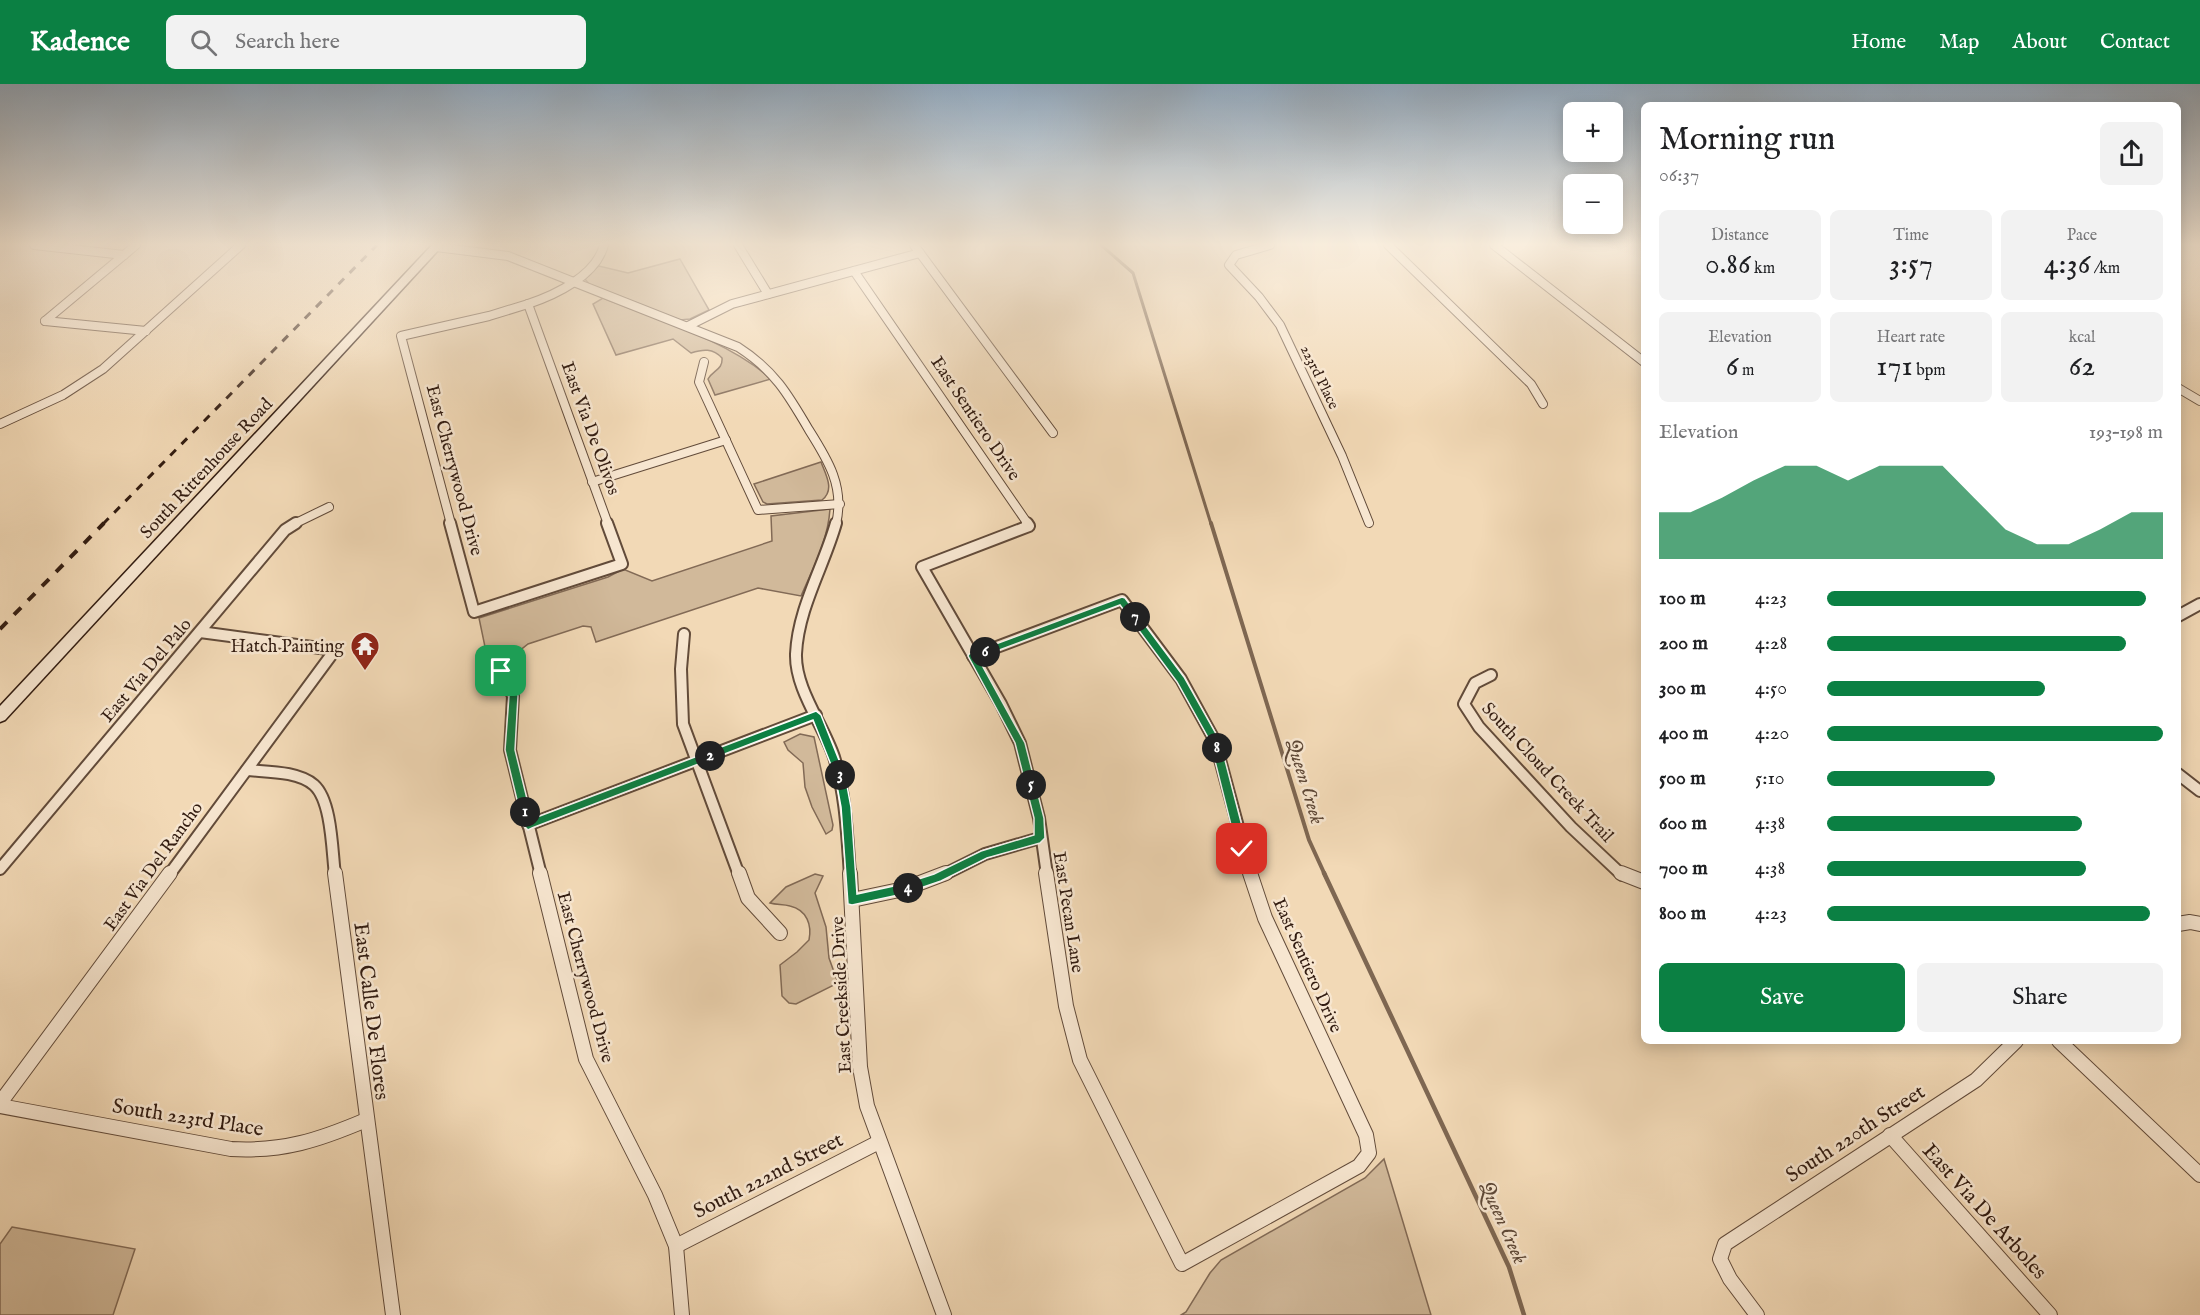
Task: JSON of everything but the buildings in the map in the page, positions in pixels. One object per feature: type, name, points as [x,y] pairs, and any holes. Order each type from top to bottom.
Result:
[{"type":"main road","name":"South Rittenhouse Road","points":[[0,716],[385,302]]},
{"type":"street","points":[[67,302],[45,321],[146,331]]},
{"type":"street","points":[[0,424],[63,395],[103,369],[178,302]]},
{"type":"street","points":[[528,304],[532,302]]},
{"type":"street","name":"East Creekside Drive","points":[[627,302],[688,326],[749,354],[784,384],[835,476],[840,504],[832,536],[802,614],[796,655],[799,676],[840,775],[846,807],[860,1067],[867,1106],[944,1315]]},
{"type":"street","points":[[688,326],[738,302]]},
{"type":"street","name":"East Sentiero Drive","points":[[876,302],[1029,526],[922,567]]},
{"type":"street","points":[[957,302],[1053,433]]},
{"type":"street","name":"223rd Place","points":[[1263,302],[1280,325],[1342,456],[1369,523]]},
{"type":"street","points":[[1448,302],[1532,384],[1543,404]]},
{"type":"street","points":[[1568,302],[1641,360]]},
{"type":"street","name":"East Cherrywood Drive","points":[[528,304],[401,336],[474,612],[622,564]]},
{"type":"street","name":"East Via De Olivos","points":[[528,304],[622,564]]},
{"type":"street","points":[[704,362],[699,382],[758,510],[840,504]]},
{"type":"street","points":[[2181,390],[2200,400]]},
{"type":"street","points":[[592,482],[726,440]]},
{"type":"street","name":"East Via Del Palo","points":[[0,869],[285,530],[303,518],[329,507]]},
{"type":"street","name":"East Pecan Lane","points":[[922,567],[1020,743],[1039,818],[1040,838],[1066,1006],[1080,1060],[1182,1264]]},
{"type":"street","name":"East Sentiero Drive","points":[[973,656],[1122,600],[1181,679],[1215,741],[1242,849],[1265,918],[1366,1134],[1369,1153],[1359,1166],[1182,1264]]},
{"type":"street","points":[[2181,614],[2200,604]]},
{"type":"street","name":"East Via Del Rancho","points":[[0,1105],[335,650],[200,632]]},
{"type":"street","points":[[684,634],[681,669],[683,724],[748,898],[780,933]]},
{"type":"street","name":"East Cherrywood Drive","points":[[501,671],[513,696],[510,750],[586,1059],[656,1195],[676,1246],[682,1315]]},
{"type":"street","name":"South Cloud Creek Trail","points":[[1491,675],[1475,682],[1464,704],[1479,727],[1571,827],[1624,876],[1641,881]]},
{"type":"street","points":[[528,825],[816,715]]},
{"type":"street","name":"East Calle De Flores","points":[[247,770],[299,778],[314,784],[326,801],[393,1315]]},
{"type":"street","points":[[2181,776],[2200,791]]},
{"type":"street","points":[[852,900],[903,889],[938,878],[985,854],[1040,838]]},
{"type":"street","name":"South 220th Street","points":[[1757,1315],[1730,1279],[1720,1259],[1725,1244],[1976,1080],[2013,1044]]},
{"type":"street","points":[[2063,1044],[2200,1175]]},
{"type":"street","name":"South 223rd Place","points":[[0,1105],[231,1149],[264,1152],[308,1145],[366,1120]]},
{"type":"street","name":"East Via De Arboles","points":[[1890,1136],[2050,1315]]},
{"type":"street","name":"South 222nd Street","points":[[676,1246],[879,1142]]},
{"type":"shaded area","points":[[615,302],[691,332],[734,353],[771,379],[715,395],[708,379],[719,368],[722,358],[708,350],[691,353],[673,339],[616,355],[593,304]]},
{"type":"shaded area","points":[[636,302],[705,302],[709,310],[690,319],[680,320]]},
{"type":"shaded area","points":[[821,462],[829,487],[822,500],[767,504],[763,502],[754,484]]},
{"type":"shaded area","points":[[830,509],[823,543],[801,596],[758,588],[596,642],[591,627],[583,626],[528,644],[508,660],[489,666],[479,618],[608,577],[623,569],[652,581],[772,541],[771,516]]},
{"type":"shaded area","points":[[800,734],[814,737],[833,825],[832,830],[826,834],[805,787],[803,763],[788,750],[784,742]]},
{"type":"shaded area","points":[[815,874],[823,876],[815,893],[826,927],[829,958],[838,983],[796,1004],[789,1003],[782,996],[780,965],[809,940],[810,929],[801,911],[787,905],[770,903],[786,887]]},
{"type":"shaded area","points":[[1384,1159],[1431,1315],[1181,1315],[1186,1312],[1210,1273],[1221,1260],[1365,1178]]},
{"type":"shaded area","points":[[12,1227],[135,1249],[113,1315],[0,1315],[0,1244]]},
{"type":"waterway","name":"Queen Creek","points":[[1142,302],[1211,524]]},
{"type":"waterway","name":"Queen Creek","points":[[1211,523],[1309,840],[1325,875]]},
{"type":"waterway","name":"Queen Creek","points":[[1324,873],[1509,1267],[1524,1315]]},
{"type":"railway","points":[[103,524],[321,302]]},
{"type":"railway","points":[[0,629],[104,523]]},
{"type":"place","name":"Hatch Painting","points":[[365,672]]},
{"type":"route","points":[[501,671],[513,696],[510,750],[528,825],[816,715],[840,775],[846,807],[852,900],[903,889],[938,878],[985,854],[1040,838],[1039,818],[1020,743],[1001,704],[973,656],[1122,600],[1181,679],[1215,741],[1242,849]]}]
